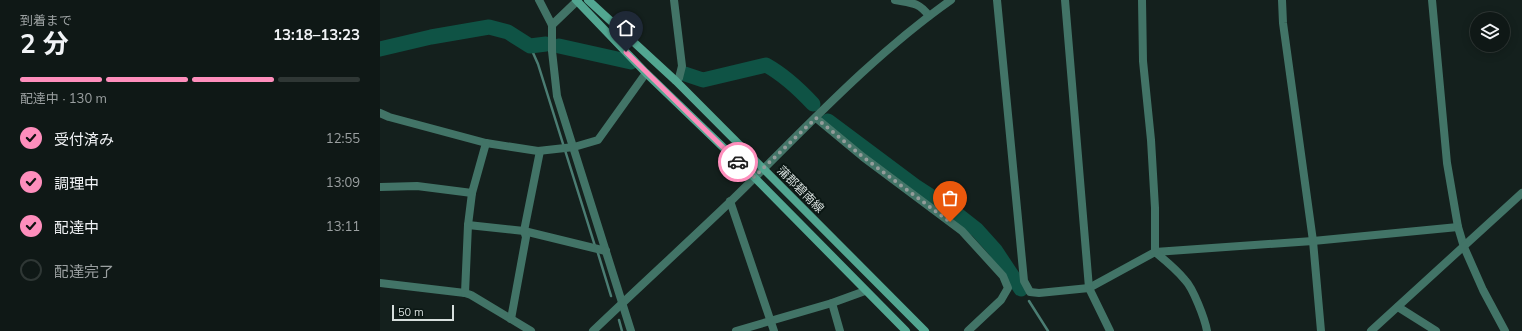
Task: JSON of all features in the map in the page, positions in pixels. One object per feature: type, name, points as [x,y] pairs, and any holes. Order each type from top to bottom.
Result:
[{"type":"main road","points":[[577,0],[646,73],[754,177],[906,331]]},
{"type":"main road","name":"蒲郡碧南線","points":[[588,0],[676,81],[925,331]]},
{"type":"street","points":[[539,0],[552,25],[552,52],[557,96],[604,250],[631,331]]},
{"type":"street","points":[[552,25],[577,0]]},
{"type":"street","points":[[674,0],[682,66],[679,78],[676,81]]},
{"type":"street","points":[[895,0],[914,3],[923,8],[929,16]]},
{"type":"street","points":[[593,331],[730,202],[763,168],[876,60],[929,16],[951,0]]},
{"type":"street","points":[[997,0],[1024,281],[1030,292],[1039,293],[1089,288],[1155,252],[1313,241],[1458,227]]},
{"type":"street","points":[[1065,0],[1089,288],[1110,331]]},
{"type":"street","points":[[1142,0],[1143,61],[1151,140],[1155,208],[1155,252]]},
{"type":"street","points":[[1282,0],[1283,23],[1313,241],[1321,331]]},
{"type":"street","points":[[1432,0],[1447,163],[1458,227],[1464,247],[1483,290],[1505,331]]},
{"type":"street","points":[[380,113],[389,117],[486,143],[540,151],[572,147],[598,140],[646,73]]},
{"type":"street","points":[[816,118],[863,157],[962,231],[1003,276],[1008,288],[1001,300],[968,331]]},
{"type":"street","points":[[465,293],[468,225],[472,194],[486,143]]},
{"type":"street","points":[[511,319],[526,237],[524,231],[540,151]]},
{"type":"street","points":[[380,187],[417,186],[472,194]]},
{"type":"street","points":[[1371,331],[1522,193]]},
{"type":"street","points":[[730,202],[774,331]]},
{"type":"street","points":[[468,225],[524,231],[604,250]]},
{"type":"street","points":[[1155,252],[1173,267],[1186,281],[1198,305],[1207,331]]},
{"type":"street","points":[[380,283],[465,293],[471,295],[530,331]]},
{"type":"street","points":[[736,331],[832,303],[865,291]]},
{"type":"street","points":[[832,303],[840,331]]},
{"type":"street","points":[[1398,307],[1436,331]]},
{"type":"waterway","points":[[380,49],[431,37],[489,27],[508,32],[530,46],[546,44]]},
{"type":"waterway","points":[[530,46],[538,64],[595,246]]},
{"type":"waterway","points":[[559,46],[631,62]]},
{"type":"waterway","points":[[685,74],[703,80],[766,65],[779,73],[813,104]]},
{"type":"waterway","points":[[828,121],[915,186],[949,208],[977,230],[995,250],[1021,289]]},
{"type":"waterway","points":[[597,250],[611,296]]},
{"type":"waterway","points":[[1029,301],[1048,331]]},
{"type":"waterway","points":[[619,320],[622,331]]},
{"type":"way so far","points":[[738,162],[754,177],[816,118],[863,157],[950,222]]},
{"type":"route","points":[[626,52],[738,162]]}]
